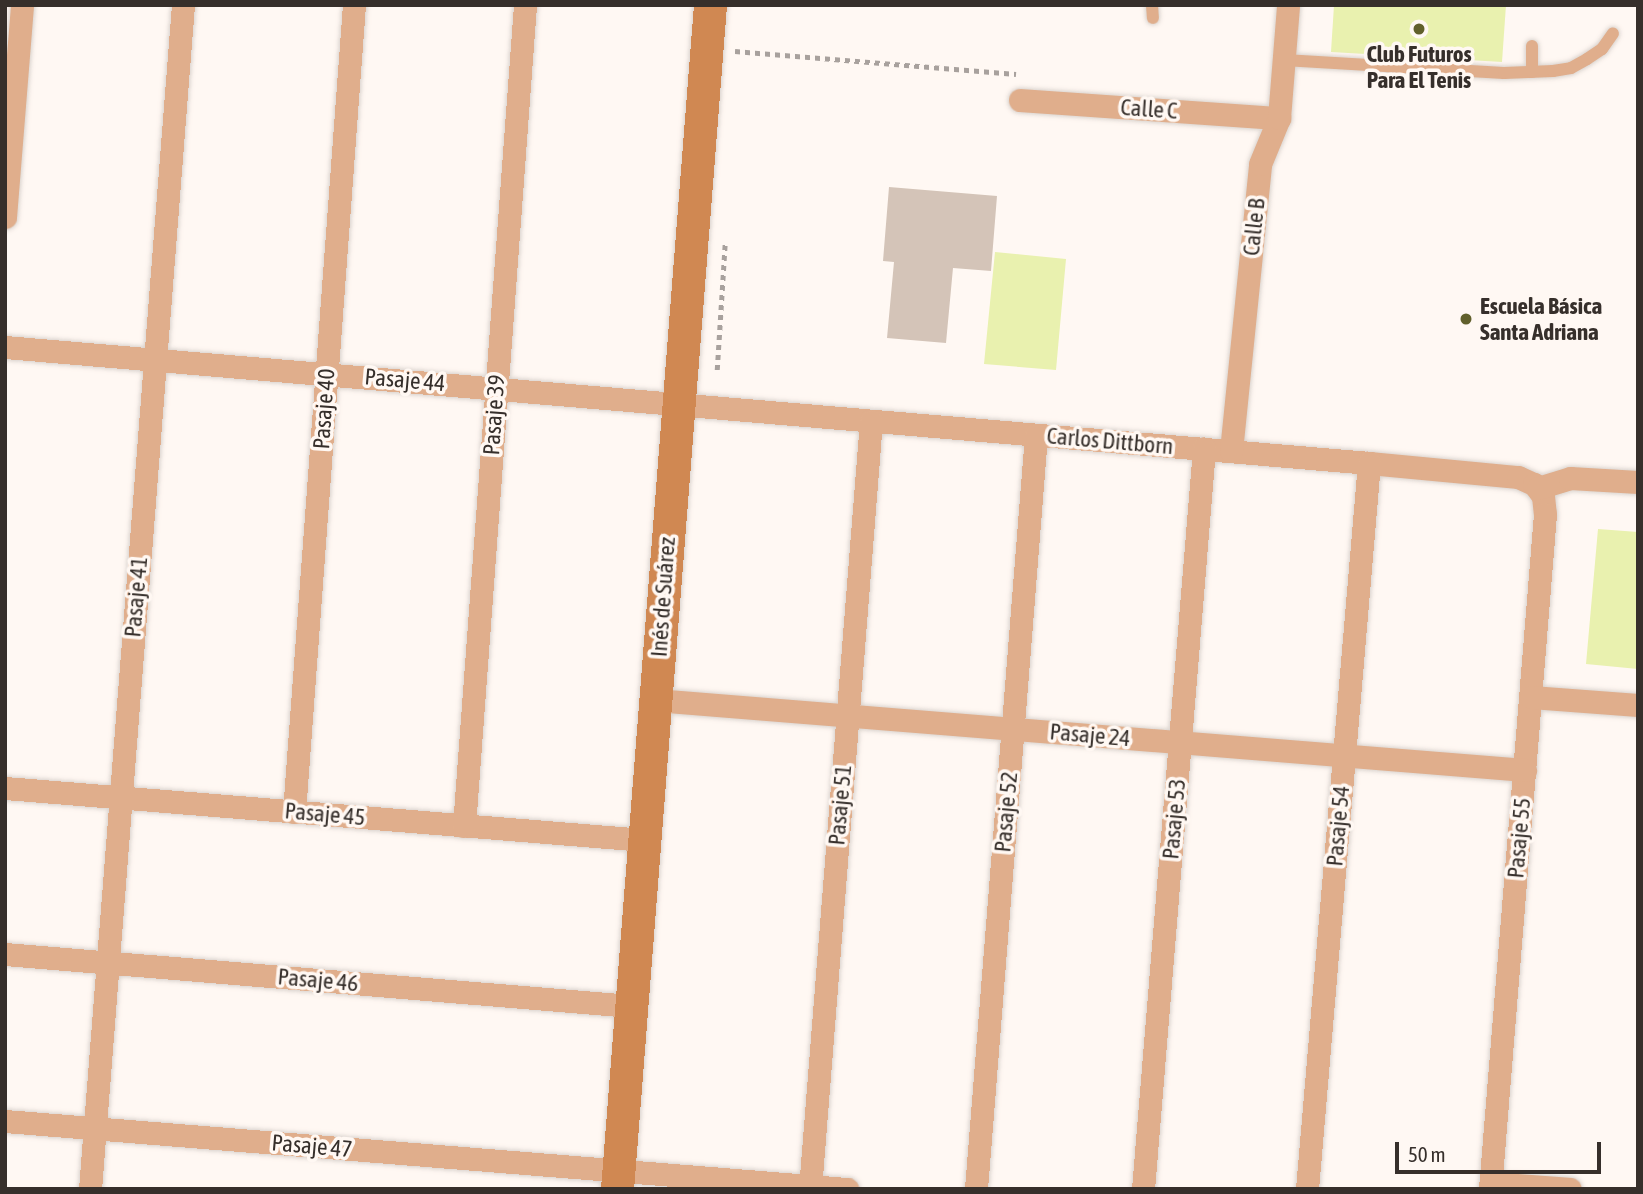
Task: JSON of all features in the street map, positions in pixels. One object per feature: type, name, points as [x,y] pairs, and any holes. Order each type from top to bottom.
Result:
[{"type":"street","points":[[5,217],[22,5]]},
{"type":"street","name":"Pasaje 41","points":[[90,1189],[183,5]]},
{"type":"street","name":"Pasaje 40","points":[[294,812],[354,5]]},
{"type":"street","name":"Pasaje 39","points":[[464,825],[525,5]]},
{"type":"street","name":"Inés de Suárez","points":[[618,1180],[710,5]]},
{"type":"street","name":"Calle B","points":[[1231,452],[1260,164],[1279,118],[1288,5]]},
{"type":"street","name":"Calle C","points":[[1020,100],[1279,118]]},
{"type":"street","name":"Pasaje 44","points":[[5,347],[679,402]]},
{"type":"street","name":"Carlos Dittborn","points":[[679,402],[1518,477],[1538,488]]},
{"type":"street","name":"Pasaje 51","points":[[810,1187],[871,421]]},
{"type":"street","name":"Pasaje 52","points":[[976,1189],[1036,435]]},
{"type":"street","name":"Pasaje 53","points":[[1143,1189],[1204,449]]},
{"type":"street","name":"Pasaje 54","points":[[1307,1189],[1368,463]]},
{"type":"street","points":[[1538,488],[1570,478],[1638,482]]},
{"type":"street","name":"Pasaje 55","points":[[1491,1186],[1545,514],[1543,496],[1538,488]]},
{"type":"street","points":[[1531,697],[1638,705]]},
{"type":"street","name":"Pasaje 24","points":[[656,700],[1525,770]]},
{"type":"street","name":"Pasaje 45","points":[[5,788],[644,840]]},
{"type":"street","name":"Pasaje 46","points":[[5,954],[631,1006]]},
{"type":"street","name":"Pasaje 47","points":[[5,1121],[618,1180],[847,1189]]},
{"type":"street","points":[[1491,1186],[1570,1189]]},
{"type":"lane","points":[[1284,60],[1532,72],[1572,68],[1602,49],[1613,33]]},
{"type":"lane","points":[[1532,46],[1532,72]]},
{"type":"path","points":[[706,49],[1020,74],[1020,100]]},
{"type":"green space","name":"Club Futuros Para El Tenis","points":[[1334,5],[1506,5],[1502,62],[1331,52]]},
{"type":"green space","points":[[995,252],[1066,259],[1056,370],[984,364]]},
{"type":"green space","points":[[1598,529],[1638,532],[1638,669],[1586,664]]},
{"type":"building","points":[[889,187],[997,196],[991,271],[953,268],[946,343],[887,338],[894,262],[883,261]]},
{"type":"place","name":"Club Futuros Para El Tenis","points":[[1419,29]]},
{"type":"place","name":"Escuela Básica Santa Adriana","points":[[1466,319]]}]
